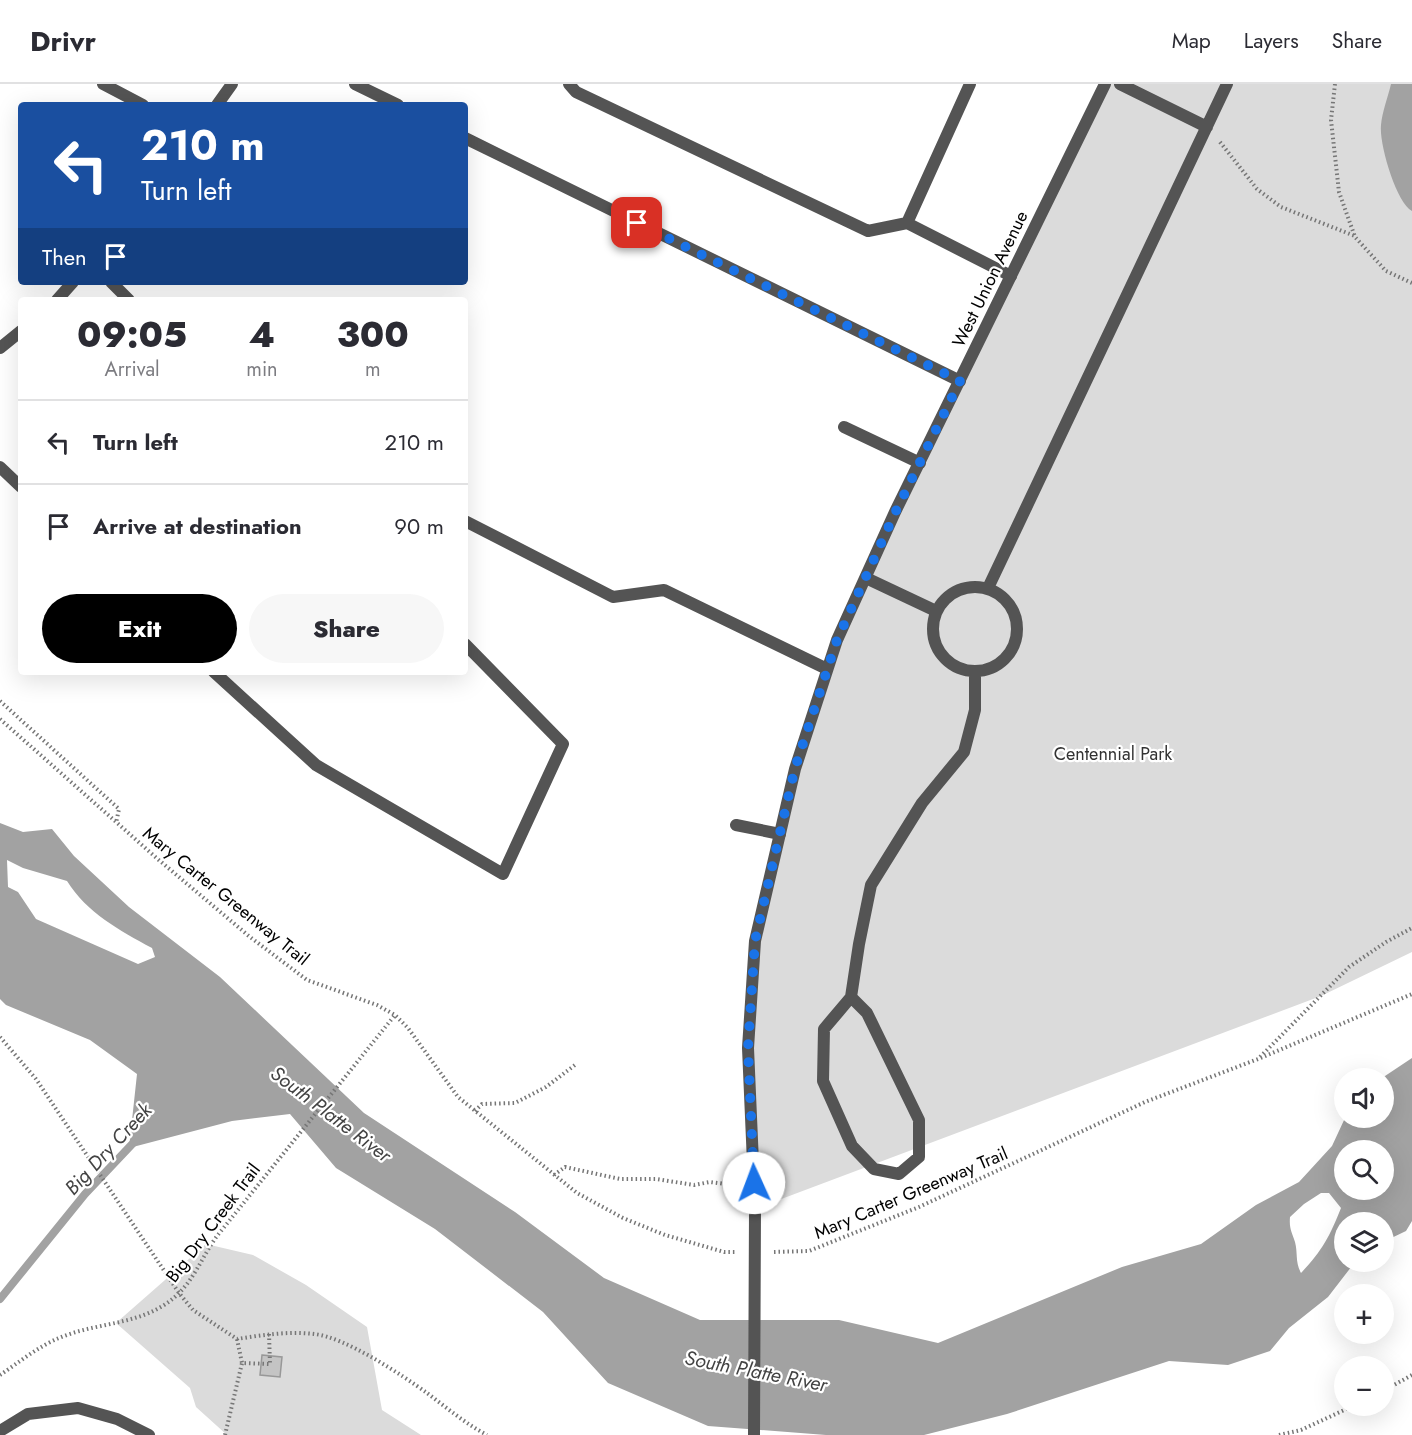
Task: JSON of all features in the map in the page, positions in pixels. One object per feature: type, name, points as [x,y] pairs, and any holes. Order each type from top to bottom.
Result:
[{"type":"street","points":[[103,84],[136,102]]},
{"type":"street","points":[[219,102],[232,84]]},
{"type":"street","points":[[355,84],[392,102]]},
{"type":"street","points":[[569,84],[576,92],[868,231],[907,223],[1011,276]]},
{"type":"street","points":[[907,223],[970,84]]},
{"type":"street","name":"West Union Avenue","points":[[754,1435],[755,1209],[748,1048],[755,941],[795,768],[837,640],[920,463],[1105,84]]},
{"type":"street","points":[[1120,84],[1207,127]]},
{"type":"street","points":[[988,588],[1227,84]]},
{"type":"street","points":[[468,139],[960,381]]},
{"type":"street","points":[[60,297],[70,285]]},
{"type":"street","points":[[114,285],[126,297]]},
{"type":"street","points":[[0,348],[18,333]]},
{"type":"street","points":[[844,427],[920,463]]},
{"type":"street","points":[[0,467],[18,484]]},
{"type":"street","points":[[468,523],[614,597],[664,590],[828,669]]},
{"type":"street","points":[[866,578],[936,610]]},
{"type":"street","points":[[973,586],[988,588],[1003,597],[1013,610],[1017,627],[1015,644],[1006,658],[992,668],[975,672],[958,669],[944,659],[934,644],[932,627],[936,610],[945,598],[958,590],[973,586]]},
{"type":"street","points":[[217,675],[316,765],[503,873],[563,744],[468,647]]},
{"type":"street","points":[[851,997],[867,1013],[919,1120],[919,1157],[899,1174],[874,1169],[852,1146],[823,1081],[824,1029],[851,997],[871,885],[922,803],[964,752],[975,710],[975,672]]},
{"type":"street","points":[[736,825],[780,834]]},
{"type":"street","points":[[0,1431],[28,1414],[78,1408],[117,1419],[149,1435]]},
{"type":"path","points":[[1335,84],[1330,120],[1339,192],[1355,237],[1386,271],[1412,283]]},
{"type":"path","points":[[1207,127],[1257,189],[1281,207],[1355,237]]},
{"type":"path","points":[[0,701],[119,809],[116,824]]},
{"type":"path","name":"Mary Carter Greenway Trail","points":[[0,719],[116,824],[250,937],[307,980],[377,1005],[395,1015],[408,1028],[458,1097],[577,1193],[623,1218],[665,1235],[724,1252],[745,1252]]},
{"type":"path","points":[[1258,1059],[1349,968],[1386,942],[1412,928]]},
{"type":"path","name":"Mary Carter Greenway Trail","points":[[766,1252],[809,1251],[919,1207],[1145,1102],[1258,1059],[1412,994]]},
{"type":"path","name":"Big Dry Creek Trail","points":[[0,1375],[58,1338],[135,1319],[157,1310],[179,1293],[217,1236],[395,1015]]},
{"type":"path","points":[[0,1037],[36,1079],[179,1293],[193,1310],[237,1339],[268,1334],[315,1334],[357,1349],[422,1390],[476,1430],[487,1435]]},
{"type":"path","points":[[475,1111],[482,1104],[515,1103],[546,1087],[575,1065]]},
{"type":"path","points":[[554,1175],[565,1167],[620,1179],[656,1179],[694,1185],[710,1182],[732,1185]]},
{"type":"path","points":[[242,1363],[270,1364],[268,1334]]},
{"type":"path","points":[[225,1435],[242,1363],[237,1339]]},
{"type":"path","points":[[1394,1385],[1412,1375]]},
{"type":"path","points":[[1280,1435],[1301,1430],[1334,1415]]},
{"type":"green space","name":"Centennial Park","points":[[1108,84],[1412,84],[1412,952],[1321,996],[755,1209],[748,1048],[755,941],[827,669],[837,640]]},
{"type":"green space","points":[[206,1244],[253,1255],[306,1285],[367,1327],[382,1410],[421,1435],[227,1435],[196,1407],[190,1388],[116,1323]]},
{"type":"water","points":[[1391,84],[1412,84],[1412,211],[1406,206],[1395,185],[1381,134]]},
{"type":"water","name":"South Platte River","points":[[0,823],[23,832],[52,829],[74,856],[129,907],[220,977],[364,1113],[515,1212],[604,1278],[700,1320],[839,1320],[938,1343],[1122,1267],[1201,1244],[1256,1205],[1299,1182],[1334,1142],[1334,1199],[1329,1193],[1321,1193],[1304,1204],[1290,1217],[1290,1221],[1301,1273],[1315,1258],[1334,1225],[1334,1272],[1347,1272],[1338,1284],[1334,1284],[1334,1289],[1328,1297],[1289,1328],[1270,1351],[1228,1365],[1169,1361],[1007,1414],[924,1435],[826,1435],[708,1426],[608,1383],[543,1312],[435,1229],[336,1168],[290,1114],[232,1121],[129,1148],[137,1074],[90,1040],[6,1005],[0,999]],"holes":[[[7,860],[23,868],[67,881],[94,912],[152,948],[155,957],[138,964],[36,919],[18,892],[8,887]]]},
{"type":"water","points":[[1412,1058],[1412,1221],[1406,1231],[1394,1237],[1394,1212],[1339,1212],[1341,1208],[1335,1200],[1394,1200],[1394,1140],[1335,1140],[1340,1128],[1394,1128],[1394,1070]]},
{"type":"building","points":[[262,1355],[282,1357],[280,1377],[260,1375]]},
{"type":"waterway","name":"Big Dry Creek","points":[[0,1299],[85,1194],[136,1140]]},
{"type":"route","points":[[637,223],[960,381],[895,513],[837,640],[795,768],[755,941],[748,1048],[754,1183]]}]
